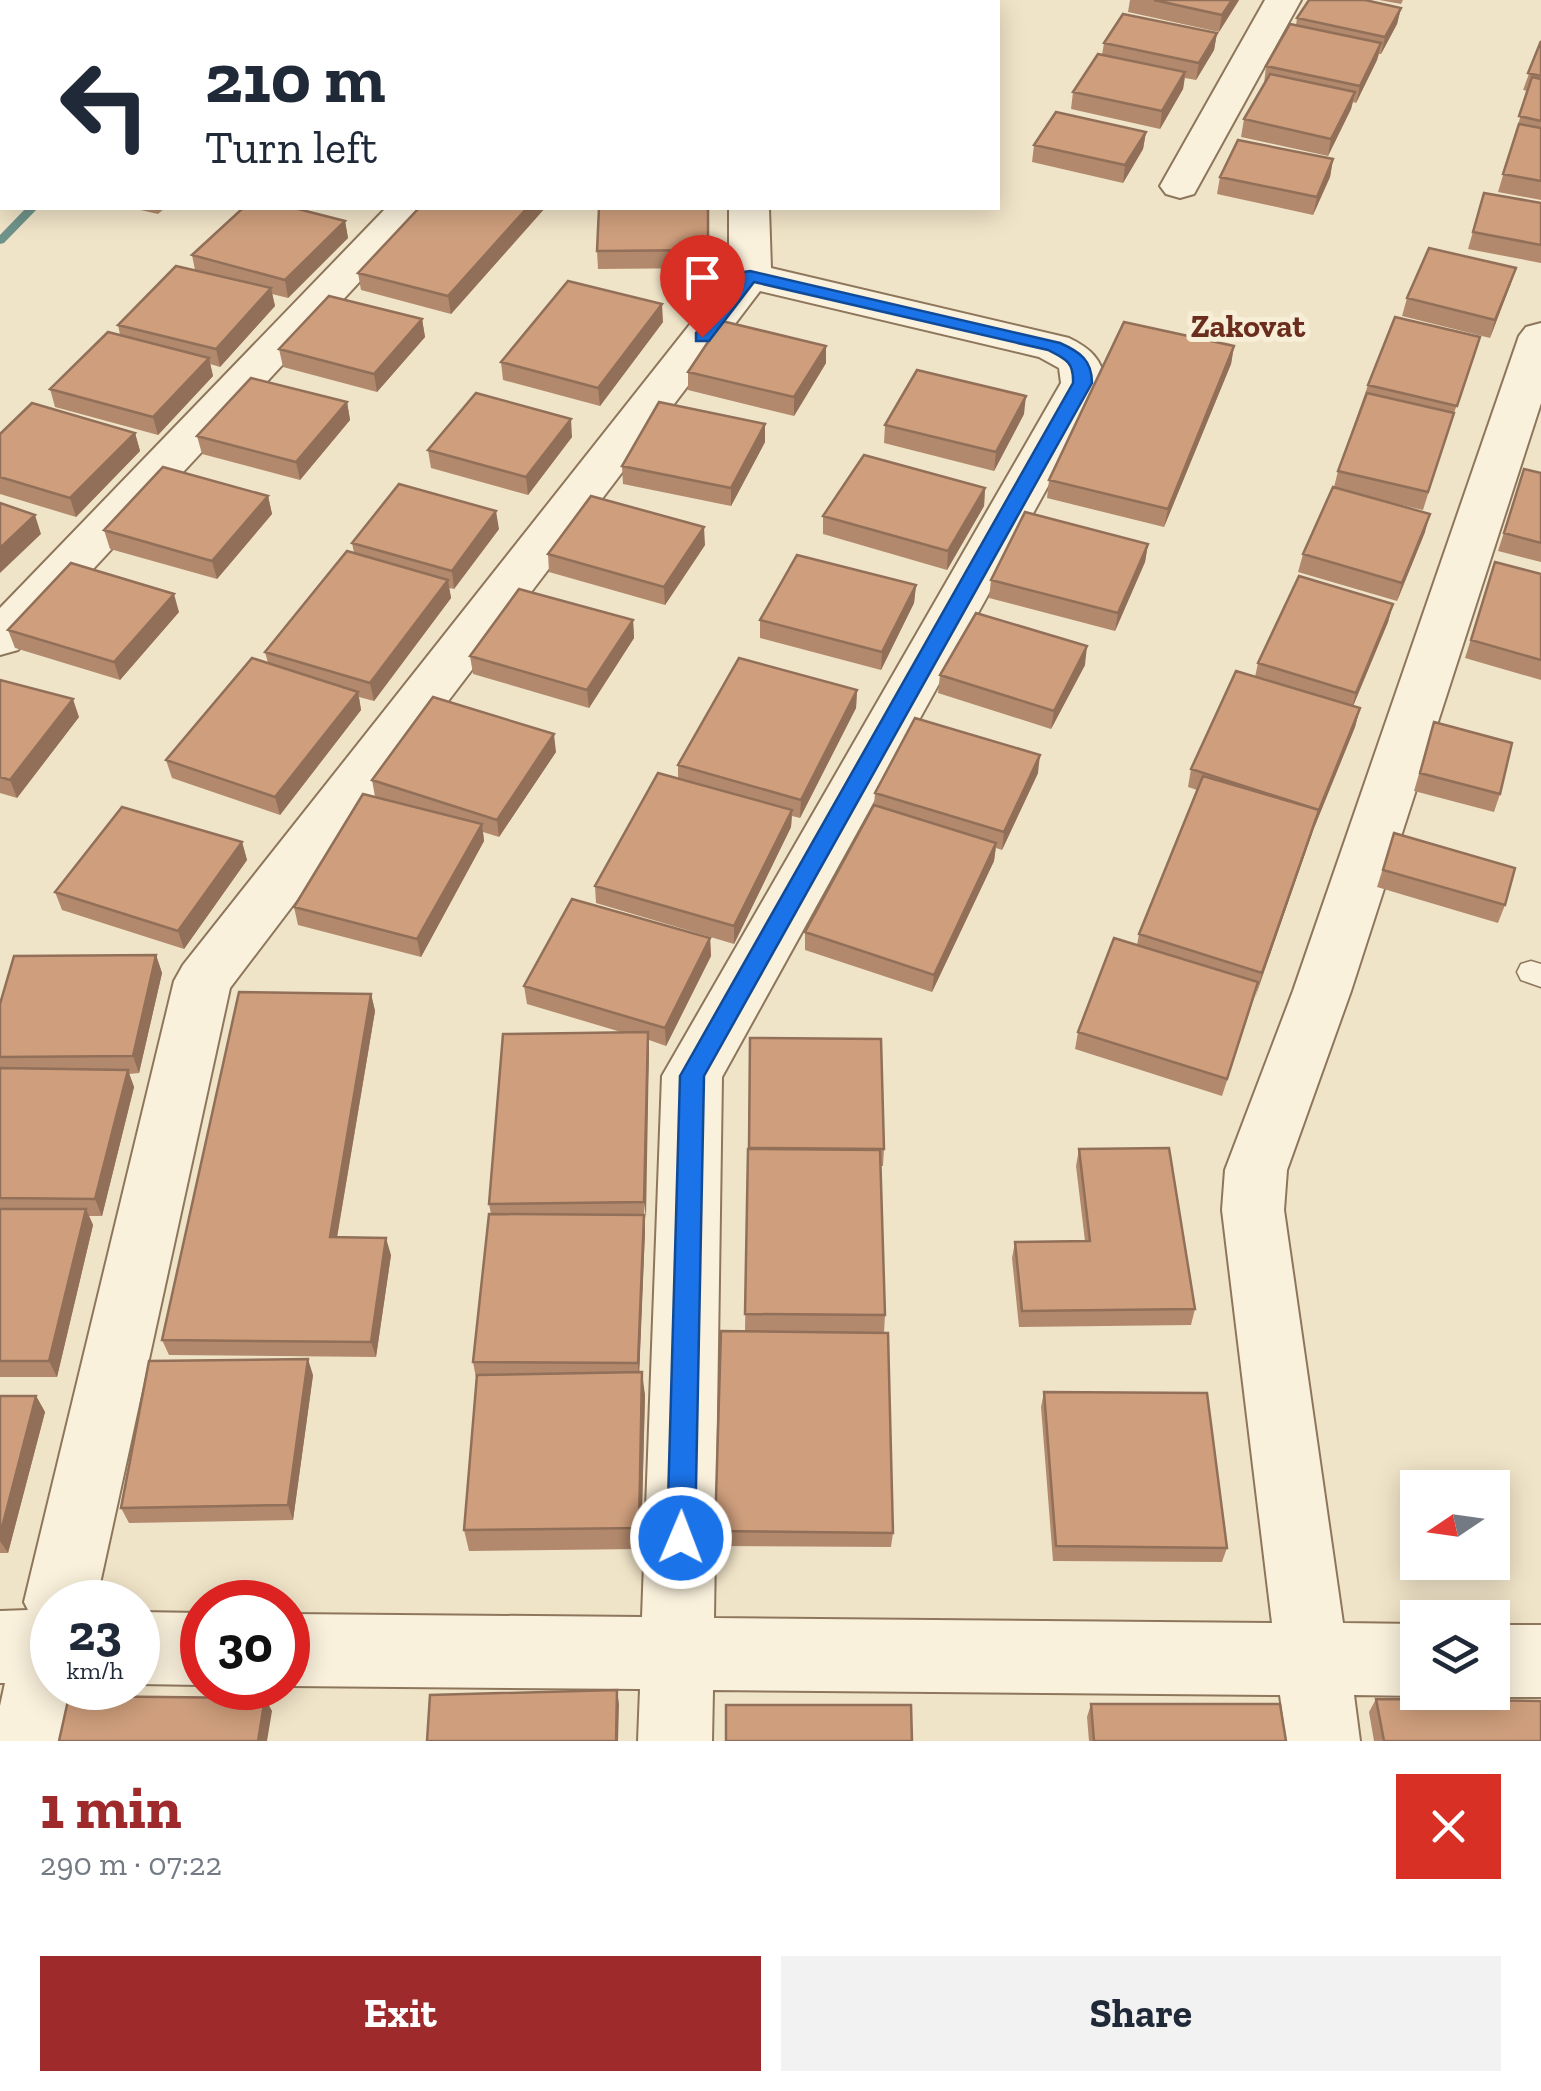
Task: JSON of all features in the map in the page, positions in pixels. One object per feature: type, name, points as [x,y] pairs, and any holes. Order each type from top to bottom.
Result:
[{"type":"street","points":[[1180,186],[1283,0]]},
{"type":"street","points":[[0,638],[406,210]]},
{"type":"street","points":[[57,1580],[203,981],[750,276],[749,210]]},
{"type":"street","points":[[675,1741],[692,1076],[1082,383],[1083,368],[1074,356],[1054,346],[750,276]]},
{"type":"street","points":[[1322,1741],[1253,1210],[1256,1170],[1489,562],[1541,336]]},
{"type":"street","points":[[310,1650],[1400,1660]]},
{"type":"street","points":[[1510,1661],[1541,1661]]},
{"type":"street","points":[[29,1741],[33,1710]]},
{"type":"building","points":[[1154,0],[1232,0],[1222,15]]},
{"type":"building","points":[[1309,0],[1365,0],[1401,8],[1385,37],[1297,18]]},
{"type":"building","points":[[1123,14],[1217,33],[1199,63],[1104,43]]},
{"type":"building","points":[[1290,24],[1381,43],[1360,86],[1266,66]]},
{"type":"building","points":[[1541,41],[1541,76],[1528,73]]},
{"type":"building","points":[[1098,54],[1185,72],[1162,111],[1073,92]]},
{"type":"building","points":[[1270,74],[1355,92],[1331,139],[1244,119]]},
{"type":"building","points":[[1532,77],[1541,79],[1541,121],[1519,116]]},
{"type":"building","points":[[1056,112],[1146,132],[1125,165],[1034,145]]},
{"type":"building","points":[[1519,124],[1541,128],[1541,181],[1503,174]]},
{"type":"building","points":[[1238,140],[1333,159],[1317,197],[1220,177]]},
{"type":"building","points":[[1484,193],[1541,203],[1541,245],[1473,232]]},
{"type":"building","points":[[241,210],[302,210],[345,221],[285,280],[192,255]]},
{"type":"building","points":[[417,210],[525,210],[448,296],[358,273]]},
{"type":"building","points":[[599,210],[708,210],[708,250],[597,251]]},
{"type":"building","points":[[1429,248],[1516,268],[1495,320],[1407,298]]},
{"type":"building","points":[[176,266],[271,288],[216,349],[118,325]]},
{"type":"building","points":[[568,281],[662,304],[598,388],[501,362]]},
{"type":"building","points":[[329,296],[422,319],[374,374],[279,349]]},
{"type":"building","points":[[1395,317],[1480,337],[1457,406],[1368,385]]},
{"type":"building","points":[[722,321],[826,346],[794,397],[688,372]]},
{"type":"building","points":[[1124,322],[1234,346],[1168,509],[1049,480]]},
{"type":"building","points":[[108,332],[209,358],[153,417],[50,389]]},
{"type":"building","points":[[917,370],[1026,396],[996,452],[885,425]]},
{"type":"building","points":[[251,378],[347,402],[296,462],[197,436]]},
{"type":"building","points":[[476,393],[571,419],[526,477],[428,450]]},
{"type":"building","points":[[1367,393],[1454,413],[1428,492],[1338,471]]},
{"type":"building","points":[[659,402],[765,424],[731,488],[622,466]]},
{"type":"building","points":[[32,403],[135,433],[70,498],[0,477],[0,434]]},
{"type":"building","points":[[864,455],[985,488],[948,551],[823,516]]},
{"type":"building","points":[[163,467],[268,496],[212,561],[104,530]]},
{"type":"building","points":[[1524,469],[1541,473],[1541,543],[1504,533]]},
{"type":"building","points":[[399,484],[496,511],[452,571],[352,543]]},
{"type":"building","points":[[1333,487],[1430,514],[1402,583],[1303,554]]},
{"type":"building","points":[[591,496],[704,527],[664,587],[548,554]]},
{"type":"building","points":[[0,503],[35,515],[0,548]]},
{"type":"building","points":[[1025,512],[1148,544],[1118,613],[991,580]]},
{"type":"building","points":[[347,551],[448,580],[370,683],[265,652]]},
{"type":"building","points":[[797,555],[916,585],[882,652],[760,620]]},
{"type":"building","points":[[1495,562],[1541,574],[1541,660],[1471,640]]},
{"type":"building","points":[[71,563],[174,594],[114,662],[8,630]]},
{"type":"building","points":[[1299,576],[1393,604],[1356,693],[1258,663]]},
{"type":"building","points":[[519,589],[633,620],[587,690],[470,656]]},
{"type":"building","points":[[976,613],[1087,646],[1054,711],[940,675]]},
{"type":"building","points":[[252,658],[358,692],[275,797],[166,760]]},
{"type":"building","points":[[739,658],[857,690],[801,800],[678,765]]},
{"type":"building","points":[[1236,671],[1360,708],[1319,810],[1191,769]]},
{"type":"building","points":[[0,680],[73,699],[10,780],[0,777]]},
{"type":"building","points":[[433,697],[554,734],[497,820],[372,780]]},
{"type":"building","points":[[915,718],[1040,755],[1004,832],[875,793]]},
{"type":"building","points":[[1434,722],[1512,743],[1500,794],[1420,773]]},
{"type":"building","points":[[658,773],[792,810],[734,926],[595,886]]},
{"type":"building","points":[[1203,776],[1319,810],[1262,973],[1139,934]]},
{"type":"building","points":[[363,794],[482,824],[417,939],[294,907]]},
{"type":"building","points":[[874,805],[996,843],[934,975],[805,932]]},
{"type":"building","points":[[122,807],[242,842],[178,931],[55,892]]},
{"type":"building","points":[[1394,833],[1515,868],[1505,905],[1383,870]]},
{"type":"building","points":[[572,899],[710,938],[665,1028],[524,986]]},
{"type":"building","points":[[1114,938],[1258,982],[1227,1079],[1078,1032]]},
{"type":"building","points":[[156,955],[133,1056],[0,1057],[0,1004],[14,956]]},
{"type":"building","points":[[239,992],[371,994],[330,1237],[386,1238],[371,1342],[162,1340]]},
{"type":"building","points":[[648,1032],[644,1202],[489,1204],[503,1034]]},
{"type":"building","points":[[750,1038],[881,1039],[884,1149],[749,1148]]},
{"type":"building","points":[[0,1068],[128,1070],[95,1199],[0,1198]]},
{"type":"building","points":[[1169,1148],[1195,1309],[1022,1311],[1015,1242],[1090,1241],[1079,1149]]},
{"type":"building","points":[[748,1149],[880,1150],[885,1315],[745,1314]]},
{"type":"building","points":[[0,1209],[86,1209],[49,1361],[0,1361]]},
{"type":"building","points":[[489,1214],[644,1215],[638,1363],[473,1362]]},
{"type":"building","points":[[721,1331],[888,1333],[893,1533],[715,1531]]},
{"type":"building","points":[[308,1359],[288,1505],[121,1508],[149,1361]]},
{"type":"building","points":[[642,1372],[639,1528],[464,1530],[477,1375]]},
{"type":"building","points":[[1044,1392],[1207,1393],[1227,1548],[1056,1546]]},
{"type":"building","points":[[0,1396],[36,1396],[0,1535]]},
{"type":"building","points":[[617,1690],[616,1741],[427,1741],[430,1695]]},
{"type":"building","points":[[160,1697],[180,1697],[180,1710],[263,1710],[258,1741],[59,1741],[66,1710],[160,1710]]},
{"type":"building","points":[[1376,1699],[1400,1699],[1400,1710],[1510,1710],[1510,1701],[1541,1701],[1541,1741],[1384,1741]]},
{"type":"building","points":[[1091,1704],[1280,1704],[1286,1741],[1094,1741]]},
{"type":"building","points":[[726,1705],[911,1705],[912,1741],[726,1741]]},
{"type":"waterway","points":[[0,241],[30,210]]},
{"type":"district","name":"Zakovat","points":[[1248,326]]},
{"type":"route","points":[[681,1538],[694,1070],[1082,383],[1083,368],[1074,356],[1054,346],[750,276],[702,337]]}]
